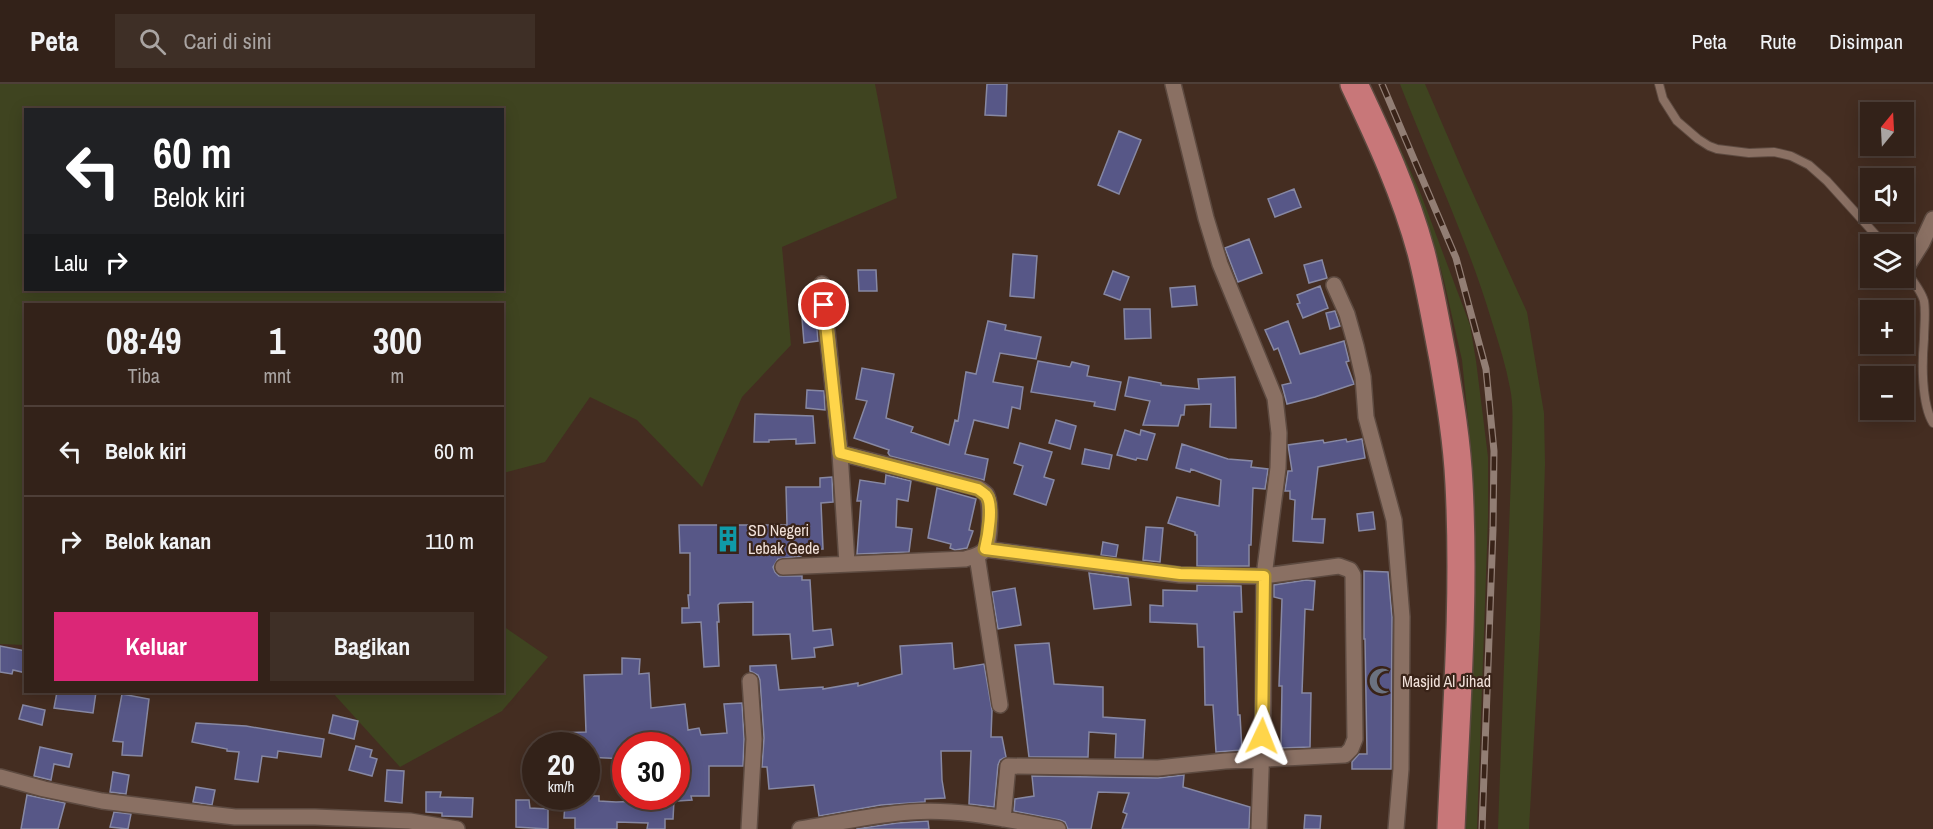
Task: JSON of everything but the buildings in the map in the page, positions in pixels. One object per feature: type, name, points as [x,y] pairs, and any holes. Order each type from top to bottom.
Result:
[{"type":"highway","points":[[1354,84],[1404,196],[1421,252],[1435,313],[1456,448],[1460,520],[1460,588],[1451,829]]},
{"type":"street","points":[[1173,84],[1206,218],[1220,264],[1275,398],[1278,414],[1278,468],[1264,576],[1260,829]]},
{"type":"street","points":[[1914,255],[1933,219]]},
{"type":"street","points":[[822,284],[840,453],[847,563]]},
{"type":"street","points":[[1334,285],[1347,314],[1356,346],[1363,377],[1366,417],[1371,440],[1394,520],[1402,617],[1401,769],[1396,829]]},
{"type":"street","points":[[840,453],[978,489],[986,494],[990,502],[988,536],[981,552],[1000,705]]},
{"type":"street","points":[[783,567],[965,559],[981,552],[1225,577],[1264,576],[1339,566],[1350,570],[1353,575],[1355,739],[1351,749],[1345,754],[1158,768],[1008,766],[1003,819]]},
{"type":"street","points":[[749,829],[754,739],[750,681]]},
{"type":"street","points":[[0,777],[102,801],[235,817],[257,823],[410,821],[457,829]]},
{"type":"street","points":[[800,829],[910,812],[970,813],[986,823],[1003,819],[1058,829]]},
{"type":"lane","points":[[1659,84],[1663,99],[1677,122],[1698,139],[1717,149],[1749,153],[1774,152],[1791,156],[1809,165],[1827,181],[1875,234]]},
{"type":"lane","points":[[1914,284],[1924,300],[1923,359],[1926,401],[1933,423]]},
{"type":"green space","points":[[0,84],[875,84],[897,198],[782,247],[791,345],[742,397],[702,487],[637,420],[590,397],[545,462],[504,473],[504,303],[24,303],[24,645],[0,644]]},
{"type":"green space","points":[[1400,84],[1425,84],[1527,312],[1544,413],[1545,464],[1540,630],[1529,829],[1498,829],[1512,448],[1510,388],[1500,347],[1472,262]]},
{"type":"green space","points":[[1397,141],[1420,192],[1470,325],[1488,457],[1488,518],[1477,829],[1466,829],[1475,519],[1472,458],[1462,360],[1433,240],[1394,142]]},
{"type":"green space","points":[[504,627],[548,657],[502,711],[400,767],[333,693],[504,693]]},
{"type":"railway","points":[[1382,84],[1456,258],[1486,369],[1494,451],[1482,829]]},
{"type":"place","name":"SD Negeri Lebak Gede","points":[[728,539]]},
{"type":"place","name":"Masjid Al Jihad","points":[[1382,681]]},
{"type":"route","points":[[824,305],[840,453],[978,489],[986,494],[990,502],[985,549],[1180,574],[1264,576],[1262,736]]}]
